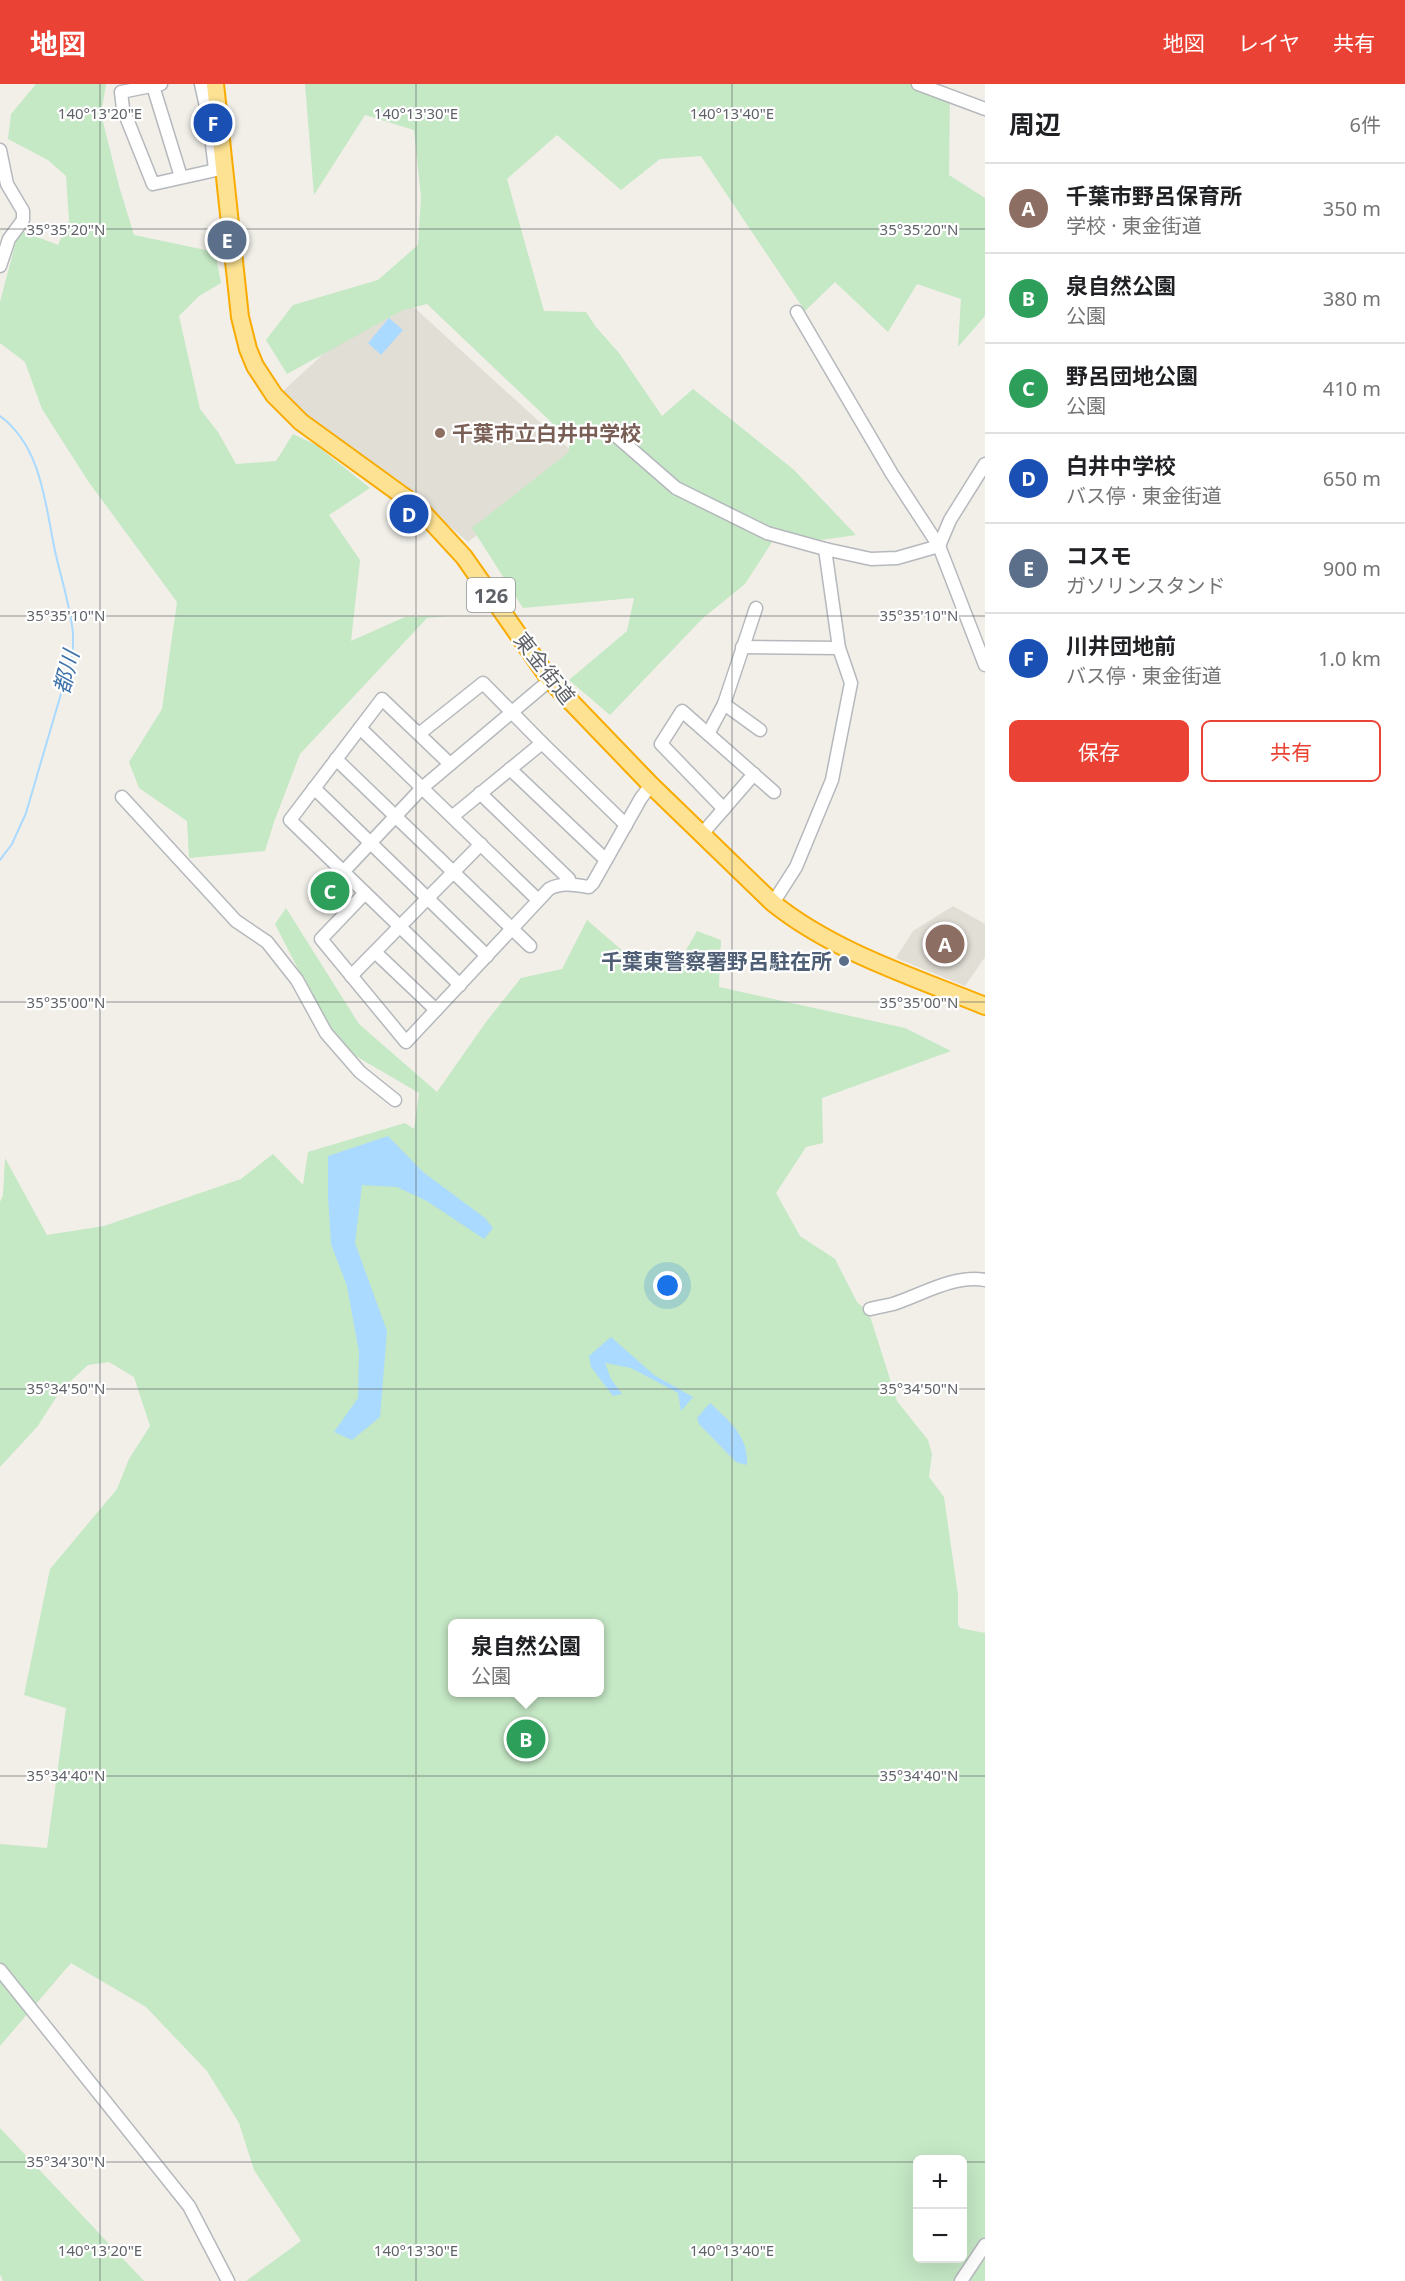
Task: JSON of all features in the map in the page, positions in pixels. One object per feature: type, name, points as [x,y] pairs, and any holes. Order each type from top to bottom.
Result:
[{"type":"highway","name":"東金街道","points":[[215,84],[220,169],[240,316],[248,349],[264,382],[281,403],[301,422],[417,507],[433,523],[464,557],[550,680],[651,785],[773,903],[793,919],[834,943],[985,1006]]},
{"type":"street","points":[[181,177],[157,85],[121,92],[123,109],[153,184],[220,169],[201,84]]},
{"type":"street","points":[[918,84],[985,109]]},
{"type":"street","points":[[0,150],[7,184],[23,211],[23,220],[9,239],[0,266]]},
{"type":"street","points":[[797,312],[892,474],[939,546],[985,665]]},
{"type":"street","points":[[614,434],[675,488],[768,533],[871,559],[897,558],[939,546]]},
{"type":"street","points":[[939,546],[950,520],[985,464]]},
{"type":"street","points":[[773,903],[796,867],[832,780],[851,683],[839,648],[825,549]]},
{"type":"street","points":[[708,734],[724,704],[756,608]]},
{"type":"street","points":[[742,647],[839,648]]},
{"type":"street","points":[[344,871],[422,788],[550,680]]},
{"type":"street","points":[[419,734],[483,682],[511,713],[626,825]]},
{"type":"street","points":[[450,764],[382,699],[290,820],[460,985]]},
{"type":"street","points":[[724,704],[760,730]]},
{"type":"street","points":[[724,809],[661,744],[682,711],[774,792]]},
{"type":"street","points":[[360,728],[538,900]]},
{"type":"street","points":[[453,816],[542,743]]},
{"type":"street","points":[[336,759],[530,946]]},
{"type":"street","points":[[510,769],[606,860]]},
{"type":"street","points":[[702,834],[754,774]]},
{"type":"street","points":[[365,892],[321,939],[406,1042],[538,900],[557,885],[570,884],[589,887],[593,883],[651,785]]},
{"type":"street","points":[[314,788],[487,956]]},
{"type":"street","points":[[480,794],[569,879],[570,884]]},
{"type":"street","points":[[122,797],[236,921],[267,942],[297,980],[326,1033],[360,1072],[396,1100]]},
{"type":"street","points":[[351,976],[481,844]]},
{"type":"street","points":[[375,952],[436,1010]]},
{"type":"street","points":[[870,1309],[892,1304],[959,1281],[985,1280]]},
{"type":"street","points":[[0,1970],[189,2206],[228,2281]]},
{"type":"street","points":[[961,2281],[985,2245]]},
{"type":"shaded area","name":"千葉市立白井中学校","points":[[394,289],[578,457],[468,542],[420,501],[296,409],[283,391]]},
{"type":"shaded area","points":[[953,906],[985,924],[985,957],[965,986],[896,958],[913,931]]},
{"type":"green space","points":[[36,84],[106,84],[101,114],[134,235],[215,252],[221,283],[199,296],[179,316],[200,409],[218,432],[236,464],[276,461],[293,434],[316,445],[370,488],[329,515],[360,560],[351,641],[405,617],[447,616],[427,618],[300,754],[265,851],[189,858],[187,821],[139,788],[129,762],[162,709],[177,602],[88,481],[42,409],[25,362],[0,343],[0,302],[19,230],[58,245],[69,220],[66,176],[48,160],[8,139],[11,114]]},
{"type":"green space","points":[[305,84],[928,84],[950,92],[949,175],[985,198],[985,316],[958,347],[961,299],[917,284],[888,332],[835,282],[805,311],[701,156],[660,159],[621,190],[557,135],[507,179],[544,311],[586,312],[619,353],[662,416],[693,389],[793,469],[856,535],[814,541],[779,531],[745,584],[703,618],[610,715],[569,680],[627,631],[634,598],[523,608],[472,528],[569,452],[569,439],[427,304],[403,310],[287,374],[266,340],[293,305],[378,280],[418,245],[421,197],[414,130],[365,115],[314,195]]},
{"type":"green space","points":[[336,868],[349,881],[328,902],[315,880]]},
{"type":"green space","points":[[286,908],[359,1024],[437,1092],[486,1022],[521,978],[562,969],[587,920],[632,959],[673,973],[697,931],[721,940],[719,987],[905,1028],[951,1051],[822,1098],[823,1143],[806,1147],[776,1193],[800,1236],[835,1259],[857,1302],[869,1313],[897,1401],[928,1440],[932,1454],[929,1477],[944,1497],[958,1595],[958,1624],[960,1628],[985,1633],[985,2281],[246,2281],[301,2241],[254,2170],[239,2123],[207,2071],[146,2007],[71,1963],[0,2046],[0,1844],[47,1848],[66,1708],[24,1695],[50,1569],[117,1489],[129,1459],[150,1426],[134,1377],[109,1362],[88,1365],[61,1390],[37,1427],[0,1467],[0,1202],[3,1195],[5,1158],[47,1235],[104,1226],[241,1179],[273,1154],[303,1185],[308,1152],[405,1123],[414,1129],[419,1093],[337,1045],[275,924]]},
{"type":"green space","points":[[0,2128],[144,2281],[3,2281],[0,2274]]},
{"type":"water","points":[[389,318],[403,330],[381,355],[368,343]]},
{"type":"water","points":[[388,1136],[423,1172],[485,1218],[493,1228],[484,1239],[427,1201],[397,1187],[362,1185],[355,1243],[387,1331],[380,1417],[352,1440],[334,1432],[358,1398],[359,1352],[347,1286],[331,1244],[328,1156]]},
{"type":"water","points":[[611,1337],[654,1375],[693,1397],[681,1411],[678,1393],[631,1368],[605,1363],[611,1379],[622,1394],[613,1396],[591,1367],[589,1356]]},
{"type":"water","points":[[710,1403],[731,1423],[741,1437],[747,1455],[747,1465],[736,1462],[699,1424],[697,1418]]},
{"type":"waterway","name":"都川","points":[[0,416],[25,444],[40,478],[73,633],[73,653],[26,813],[12,844],[0,860]]},
{"type":"place","name":"川井団地前","points":[[213,123]]},
{"type":"place","name":"コスモ","points":[[227,240]]},
{"type":"place","name":"千葉市立白井中学校","points":[[440,433]]},
{"type":"place","name":"白井中学校","points":[[409,514]]},
{"type":"place","name":"野呂団地公園","points":[[330,891]]},
{"type":"place","name":"千葉市野呂保育所","points":[[945,944]]},
{"type":"place","name":"千葉東警察署野呂駐在所","points":[[844,961]]},
{"type":"place","name":"泉自然公園","points":[[526,1739]]}]
